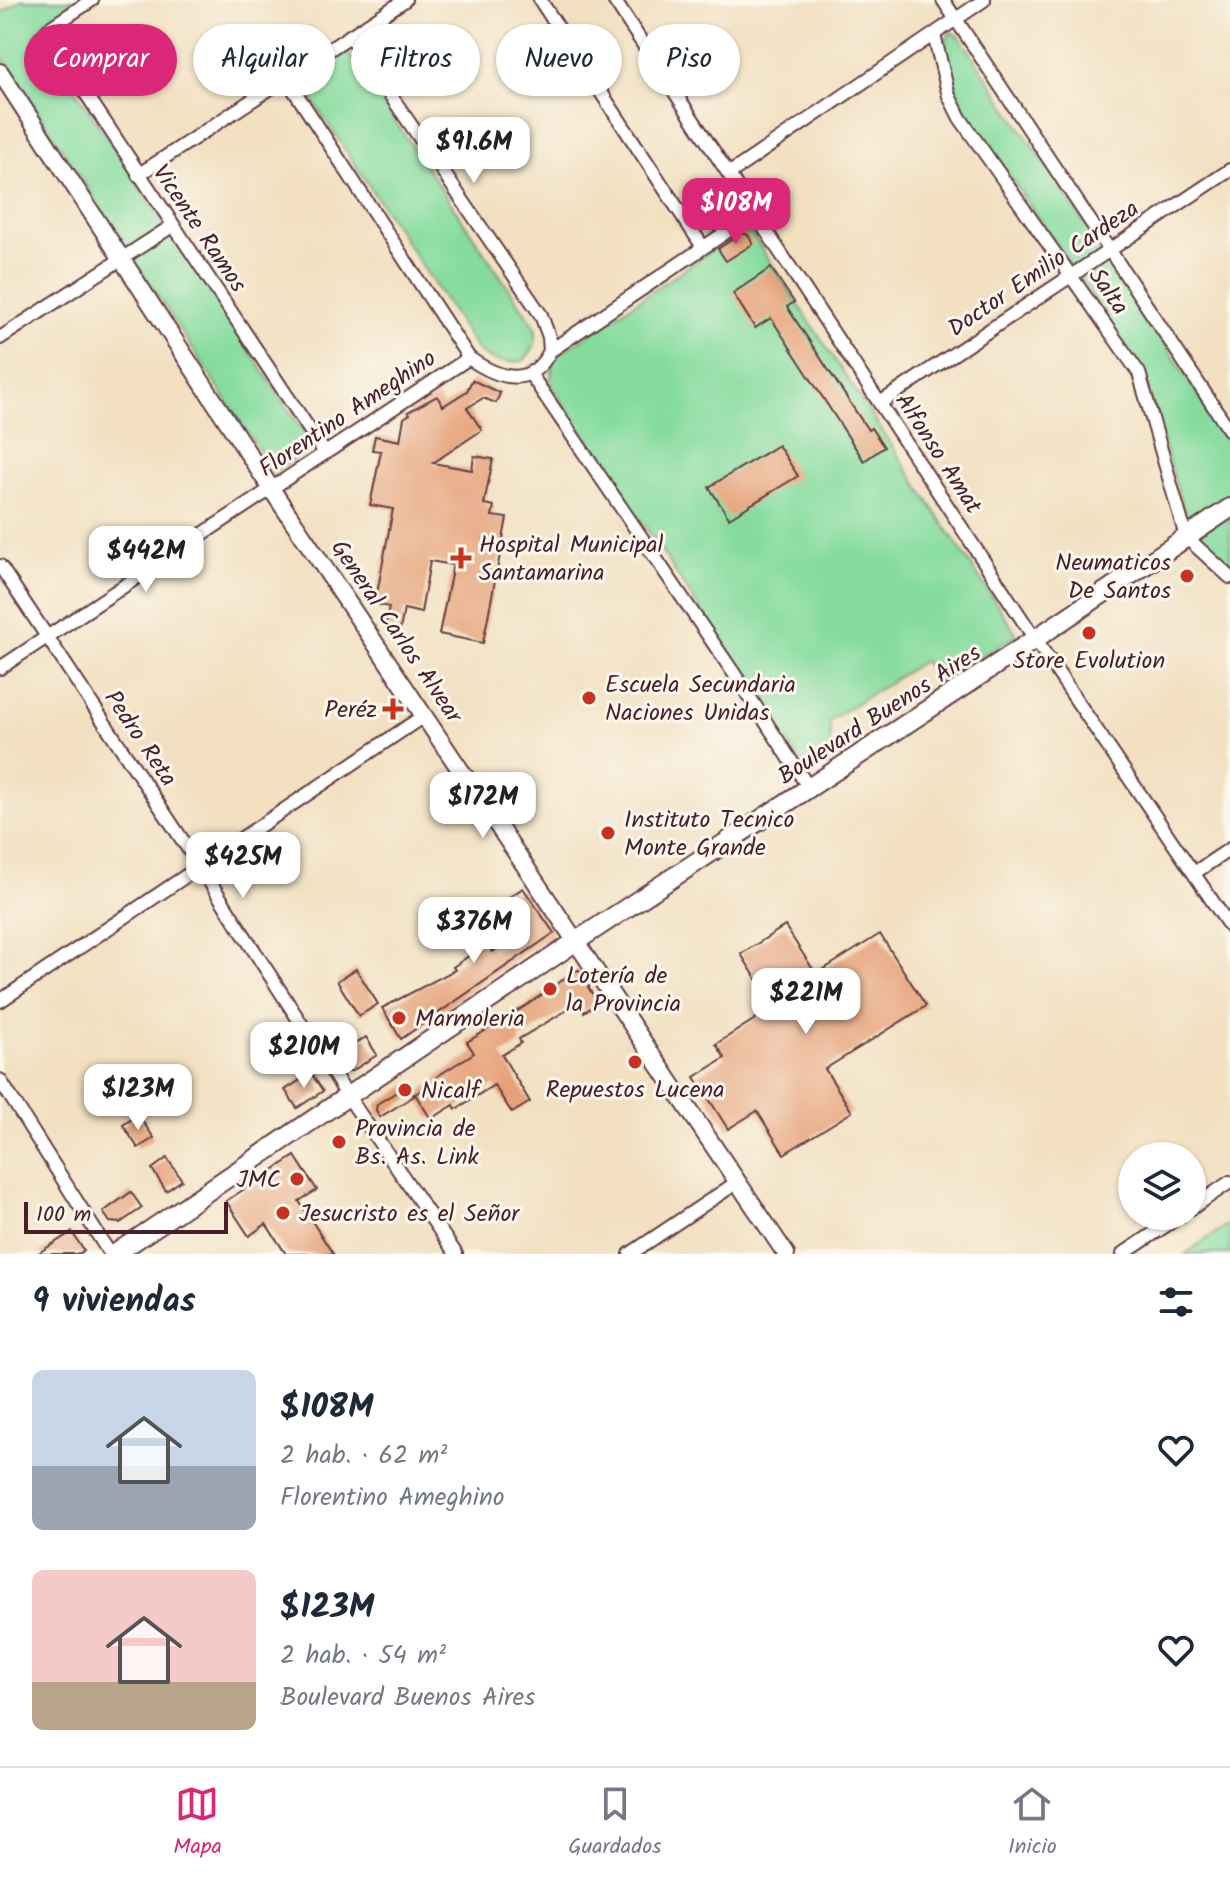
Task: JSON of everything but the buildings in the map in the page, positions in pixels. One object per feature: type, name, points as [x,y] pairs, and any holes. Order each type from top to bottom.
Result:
[{"type":"main road","name":"Boulevard Buenos Aires","points":[[113,1254],[575,942],[1230,508]]},
{"type":"street","name":"Vicente Ramos","points":[[92,0],[51,27],[47,35],[325,453]]},
{"type":"street","points":[[335,46],[405,0]]},
{"type":"street","points":[[540,0],[703,247]]},
{"type":"street","name":"Alfonso Amat","points":[[614,0],[1035,639],[1230,927]]},
{"type":"street","name":"Salta","points":[[943,0],[1230,431]]},
{"type":"street","points":[[730,173],[984,0]]},
{"type":"street","name":"Salta","points":[[934,35],[949,96],[960,118],[1139,373],[1186,537]]},
{"type":"street","points":[[350,36],[541,315],[549,337],[550,351]]},
{"type":"street","name":"General Carlos Alvear","points":[[0,72],[272,490],[786,1254]]},
{"type":"street","points":[[138,175],[259,96]]},
{"type":"street","points":[[298,96],[469,358]]},
{"type":"street","name":"Doctor Emilio Cardeza","points":[[880,403],[1230,170]]},
{"type":"street","points":[[756,212],[550,351],[539,370],[531,375],[809,788]]},
{"type":"street","points":[[0,338],[172,226]]},
{"type":"street","name":"Florentino Ameghino","points":[[0,668],[469,358],[494,372],[522,377],[531,375]]},
{"type":"street","points":[[1186,537],[1230,577]]},
{"type":"street","name":"Pedro Reta","points":[[0,566],[201,868],[347,1095],[456,1254]]},
{"type":"street","points":[[0,1001],[425,715]]},
{"type":"street","points":[[1194,873],[1230,849]]},
{"type":"street","points":[[0,1080],[113,1254]]},
{"type":"street","points":[[630,1254],[739,1181]]},
{"type":"street","points":[[1206,1198],[1230,1182]]},
{"type":"street","points":[[1123,1254],[1159,1230]]},
{"type":"green space","points":[[21,0],[84,0],[50,24],[24,24],[24,91],[0,54],[0,14]]},
{"type":"green space","points":[[951,32],[960,37],[1230,442],[1230,565],[1206,546],[1186,519],[1142,370],[967,114],[945,61],[946,40]]},
{"type":"green space","points":[[345,48],[351,57],[351,96],[378,96],[535,327],[534,346],[523,361],[497,361],[476,348],[310,96],[335,96],[335,54]]},
{"type":"green space","points":[[27,96],[79,96],[314,447],[274,473]]},
{"type":"green space","points":[[740,231],[751,233],[1017,635],[940,682],[923,661],[830,720],[830,753],[805,768],[550,383],[554,358]]},
{"type":"green space","points":[[1230,1223],[1230,1254],[1185,1254]]},
{"type":"place","name":"Hospital Municipal Santamarina","points":[[461,558]]},
{"type":"place","name":"Neumaticos De Santos","points":[[1187,576]]},
{"type":"place","name":"Store Evolution","points":[[1089,633]]},
{"type":"place","name":"Escuela Secundaria Naciones Unidas","points":[[589,698]]},
{"type":"place","name":"Peréz","points":[[393,709]]},
{"type":"place","name":"Instituto Tecnico Monte Grande","points":[[608,833]]},
{"type":"place","name":"Lotería de la Provincia","points":[[550,989]]},
{"type":"place","name":"Marmoleria","points":[[399,1018]]},
{"type":"place","name":"Repuestos Lucena","points":[[635,1062]]},
{"type":"place","name":"Nicalf","points":[[405,1090]]},
{"type":"place","name":"Provincia de Bs. As. Link","points":[[339,1142]]},
{"type":"place","name":"JMC","points":[[297,1179]]},
{"type":"place","name":"Jesucristo es el Señor","points":[[283,1213]]}]
